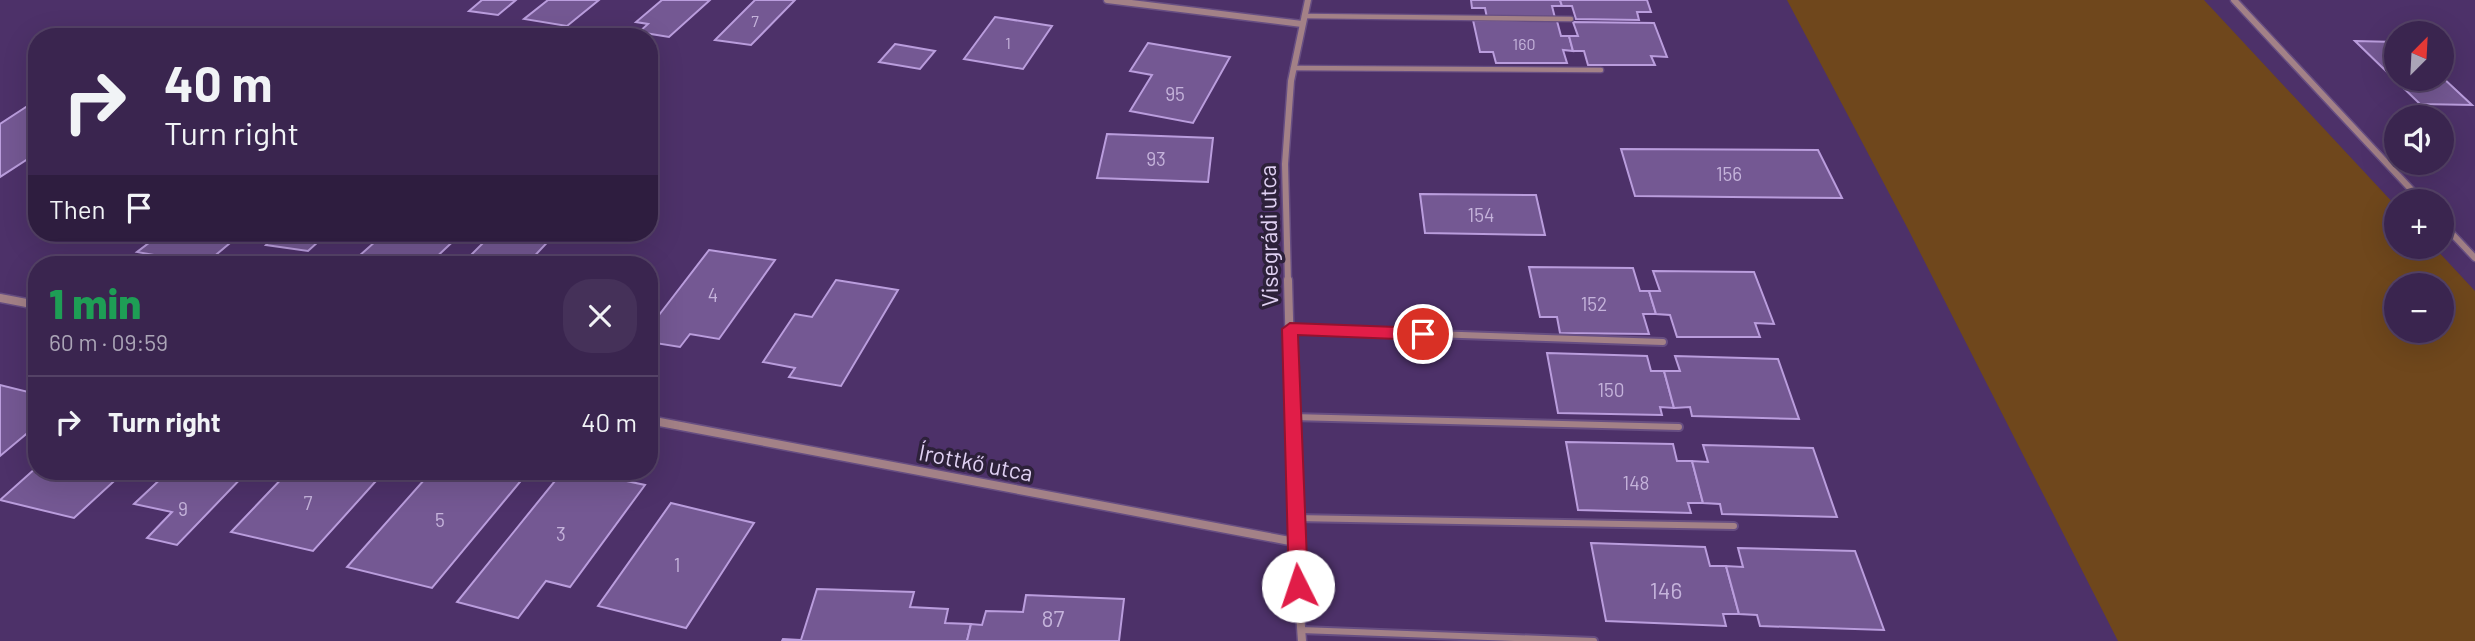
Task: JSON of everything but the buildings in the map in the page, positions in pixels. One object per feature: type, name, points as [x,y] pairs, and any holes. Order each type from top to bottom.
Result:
[{"type":"street","points":[[1107,0],[1303,20]]},
{"type":"street","name":"Visegrádi utca","points":[[1302,641],[1295,542],[1285,164],[1293,68],[1308,0]]},
{"type":"street","points":[[2234,0],[2411,189]]},
{"type":"street","points":[[2454,236],[2475,258]]},
{"type":"street","points":[[0,298],[28,303]]},
{"type":"street","name":"Írottkő utca","points":[[658,422],[1295,542]]},
{"type":"lane","points":[[1303,20],[1571,19]]},
{"type":"lane","points":[[1293,68],[1601,70]]},
{"type":"lane","points":[[1290,329],[1663,342]]},
{"type":"lane","points":[[1292,417],[1679,427]]},
{"type":"lane","points":[[1295,518],[1734,526]]},
{"type":"lane","points":[[1301,630],[1594,641]]},
{"type":"shaded area","points":[[1787,0],[2204,0],[2384,193],[2384,259],[2445,259],[2475,291],[2475,641],[2118,641],[1908,229]]},
{"type":"route","points":[[1298,586],[1290,329],[1423,334]]}]
